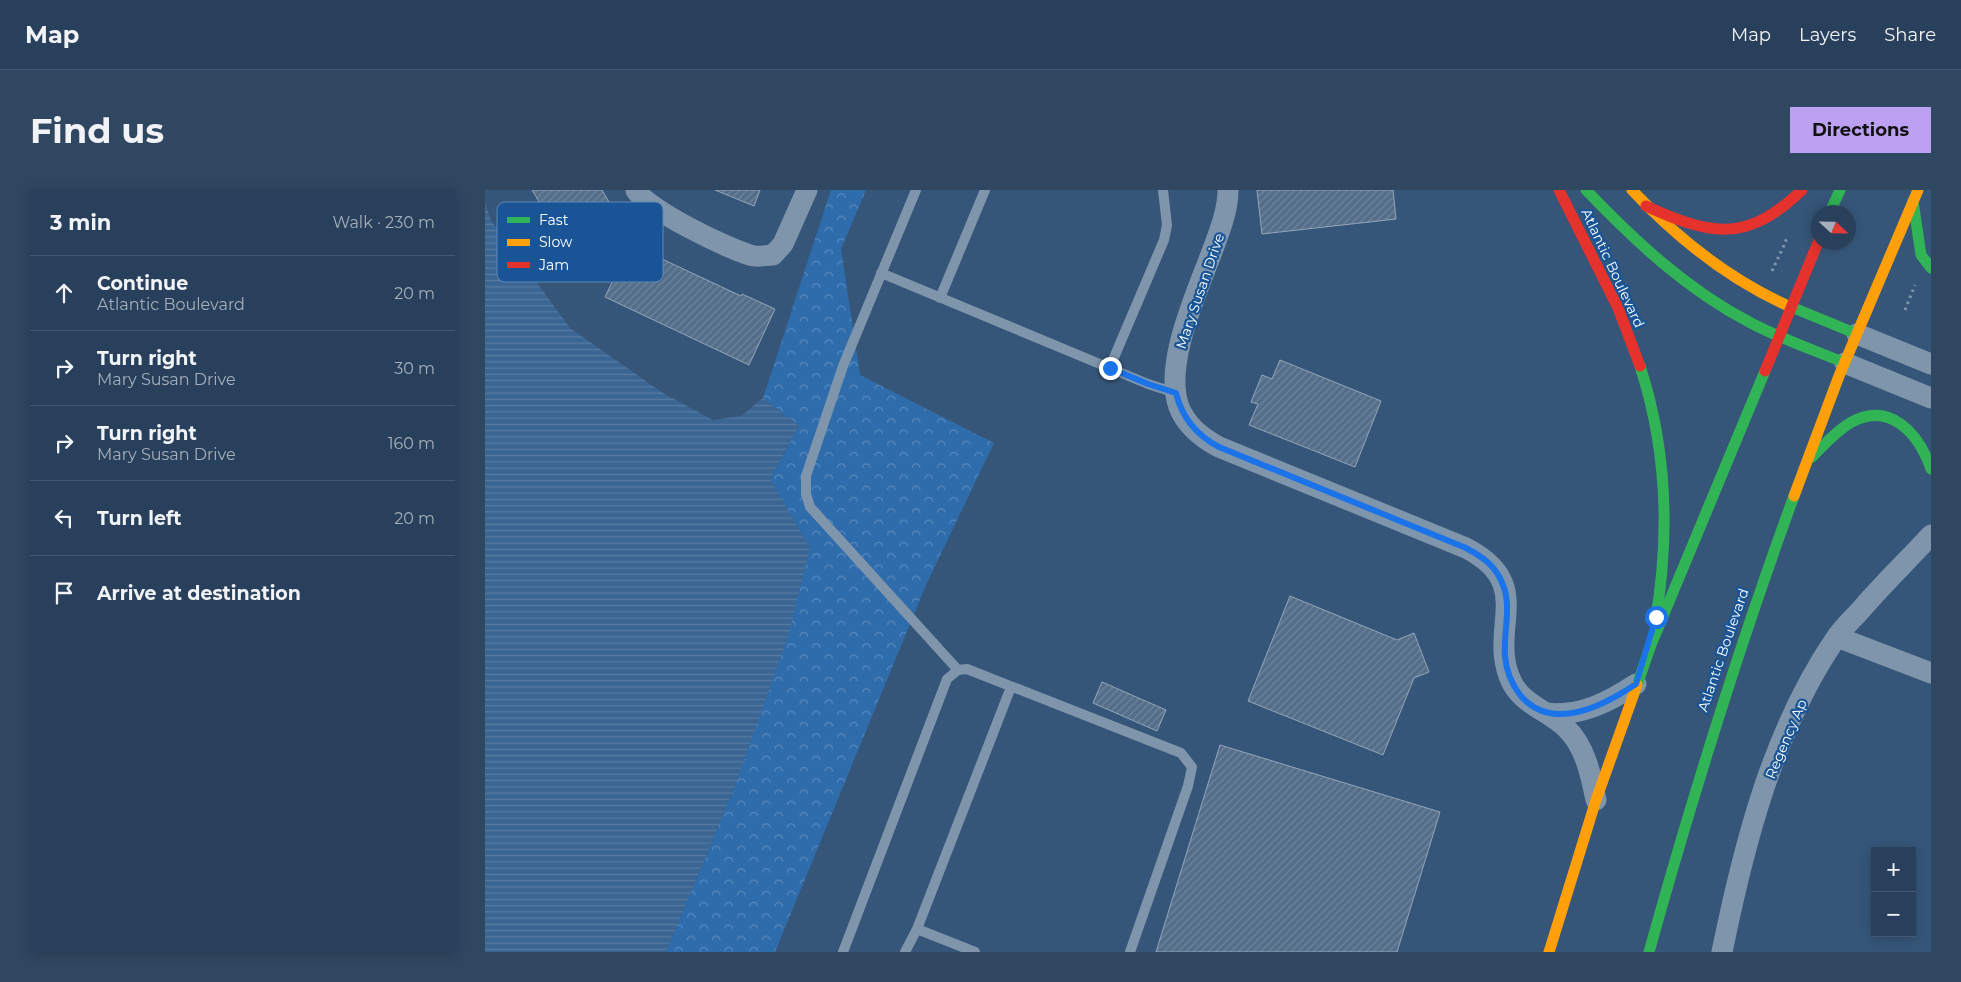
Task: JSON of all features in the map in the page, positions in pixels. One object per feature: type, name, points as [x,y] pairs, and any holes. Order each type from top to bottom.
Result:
[{"type":"main road","name":"Atlantic Boulevard","points":[[1549,952],[1596,800],[1652,635],[1661,583],[1664,511],[1659,447],[1649,396],[1635,349],[1615,302],[1559,190]]},
{"type":"main road","points":[[1586,190],[1639,243],[1687,284],[1738,316],[1845,363]]},
{"type":"main road","points":[[1632,190],[1646,206],[1677,234],[1718,266],[1762,293],[1790,307],[1857,334]]},
{"type":"main road","points":[[1646,206],[1693,225],[1717,230],[1741,229],[1762,222],[1780,211],[1802,190]]},
{"type":"main road","points":[[1833,205],[1840,190]]},
{"type":"main road","name":"Atlantic Boulevard","points":[[1649,952],[1675,853],[1723,696],[1763,580],[1845,363],[1916,195]]},
{"type":"main road","points":[[1916,195],[1921,255],[1931,268]]},
{"type":"main road","name":"Atlantic Boulevard","points":[[1636,684],[1778,335],[1815,250]]},
{"type":"main road","points":[[1806,464],[1841,428],[1866,416],[1884,416],[1907,426],[1922,446],[1931,469]]},
{"type":"street","points":[[636,190],[648,202]]},
{"type":"street","points":[[663,212],[725,245],[755,256],[773,255],[783,244],[807,190]]},
{"type":"street","name":"Mary Susan Drive","points":[[1229,190],[1221,229],[1190,311],[1179,348],[1175,379],[1179,408],[1196,431],[1219,447],[1466,548],[1488,562],[1499,576],[1505,593],[1507,613],[1505,656],[1509,676],[1524,699],[1567,728],[1577,741],[1590,773],[1596,800]]},
{"type":"street","points":[[1857,334],[1931,364]]},
{"type":"street","points":[[1845,363],[1931,398]]},
{"type":"street","name":"Regency Ap","points":[[1721,952],[1734,889],[1747,844],[1786,730],[1808,686],[1837,637],[1872,596],[1931,535]]},
{"type":"street","points":[[1837,637],[1931,673]]},
{"type":"street","points":[[1546,714],[1573,713],[1592,708],[1636,684]]},
{"type":"lane","points":[[916,190],[837,384],[805,476],[806,494],[810,507],[958,670]]},
{"type":"lane","points":[[940,298],[985,190]]},
{"type":"lane","points":[[1110,368],[1167,232],[1163,190]]},
{"type":"lane","points":[[881,273],[1148,384],[1176,393]]},
{"type":"lane","points":[[843,952],[947,679],[958,670],[967,669],[1181,753],[1192,768],[1188,786],[1130,952]]},
{"type":"lane","points":[[905,952],[917,930],[1011,686]]},
{"type":"lane","points":[[917,930],[975,952]]},
{"type":"path","points":[[1772,272],[1787,240],[1781,233]]},
{"type":"path","points":[[1905,310],[1917,279]]},
{"type":"green space","points":[[831,190],[866,190],[841,249],[860,375],[994,443],[926,585],[775,952],[666,952],[735,786],[810,548],[770,479],[799,426],[763,398]]},
{"type":"shaded area","points":[[485,203],[491,220],[497,228],[497,282],[536,282],[570,328],[663,393],[713,420],[741,416],[763,398],[799,426],[770,479],[810,548],[788,637],[735,786],[666,952],[485,952]]},
{"type":"building","points":[[532,190],[602,190],[609,202],[539,202]]},
{"type":"building","points":[[715,190],[760,190],[754,206]]},
{"type":"building","points":[[1257,190],[1393,190],[1396,219],[1262,234]]},
{"type":"building","points":[[663,259],[741,296],[742,294],[775,309],[749,365],[605,297],[612,282],[663,282]]},
{"type":"building","points":[[1280,360],[1381,401],[1355,467],[1249,425],[1258,404],[1251,402],[1262,375],[1272,379]]},
{"type":"building","points":[[1290,596],[1397,640],[1414,633],[1429,672],[1414,678],[1383,755],[1248,701]]},
{"type":"building","points":[[1102,682],[1166,710],[1157,731],[1093,703]]},
{"type":"building","points":[[1220,745],[1440,812],[1397,952],[1156,952]]},
{"type":"traffic: fast","points":[[1586,190],[1643,246],[1705,295],[1762,329],[1845,363]]},
{"type":"traffic: fast","points":[[1833,205],[1840,190]]},
{"type":"traffic: fast","points":[[1913,201],[1921,255],[1931,268]]},
{"type":"traffic: fast","points":[[1784,304],[1857,334]]},
{"type":"traffic: fast","points":[[1640,366],[1656,429],[1663,493],[1663,558],[1655,623]]},
{"type":"traffic: fast","points":[[1637,685],[1651,645],[1765,371]]},
{"type":"traffic: fast","points":[[1812,457],[1850,423],[1864,417],[1878,416],[1890,418],[1901,424],[1911,433],[1926,456],[1931,469]]},
{"type":"traffic: fast","points":[[1649,952],[1717,722],[1794,496]]},
{"type":"traffic: slow","points":[[1632,190],[1684,240],[1742,281],[1784,304]]},
{"type":"traffic: slow","points":[[1794,496],[1839,376],[1918,190]]},
{"type":"traffic: slow","points":[[1549,952],[1596,800],[1637,685]]},
{"type":"traffic: jam","points":[[1559,190],[1618,308],[1640,366]]},
{"type":"traffic: jam","points":[[1646,206],[1690,224],[1728,229],[1746,226],[1764,219],[1802,190]]},
{"type":"traffic: jam","points":[[1765,371],[1815,250]]},
{"type":"route","points":[[1110,368],[1148,384],[1176,393],[1179,408],[1187,421],[1207,441],[1466,548],[1482,557],[1494,568],[1505,593],[1507,613],[1505,656],[1509,676],[1513,685],[1524,699],[1546,714],[1573,713],[1592,708],[1636,684],[1656,617]]}]
